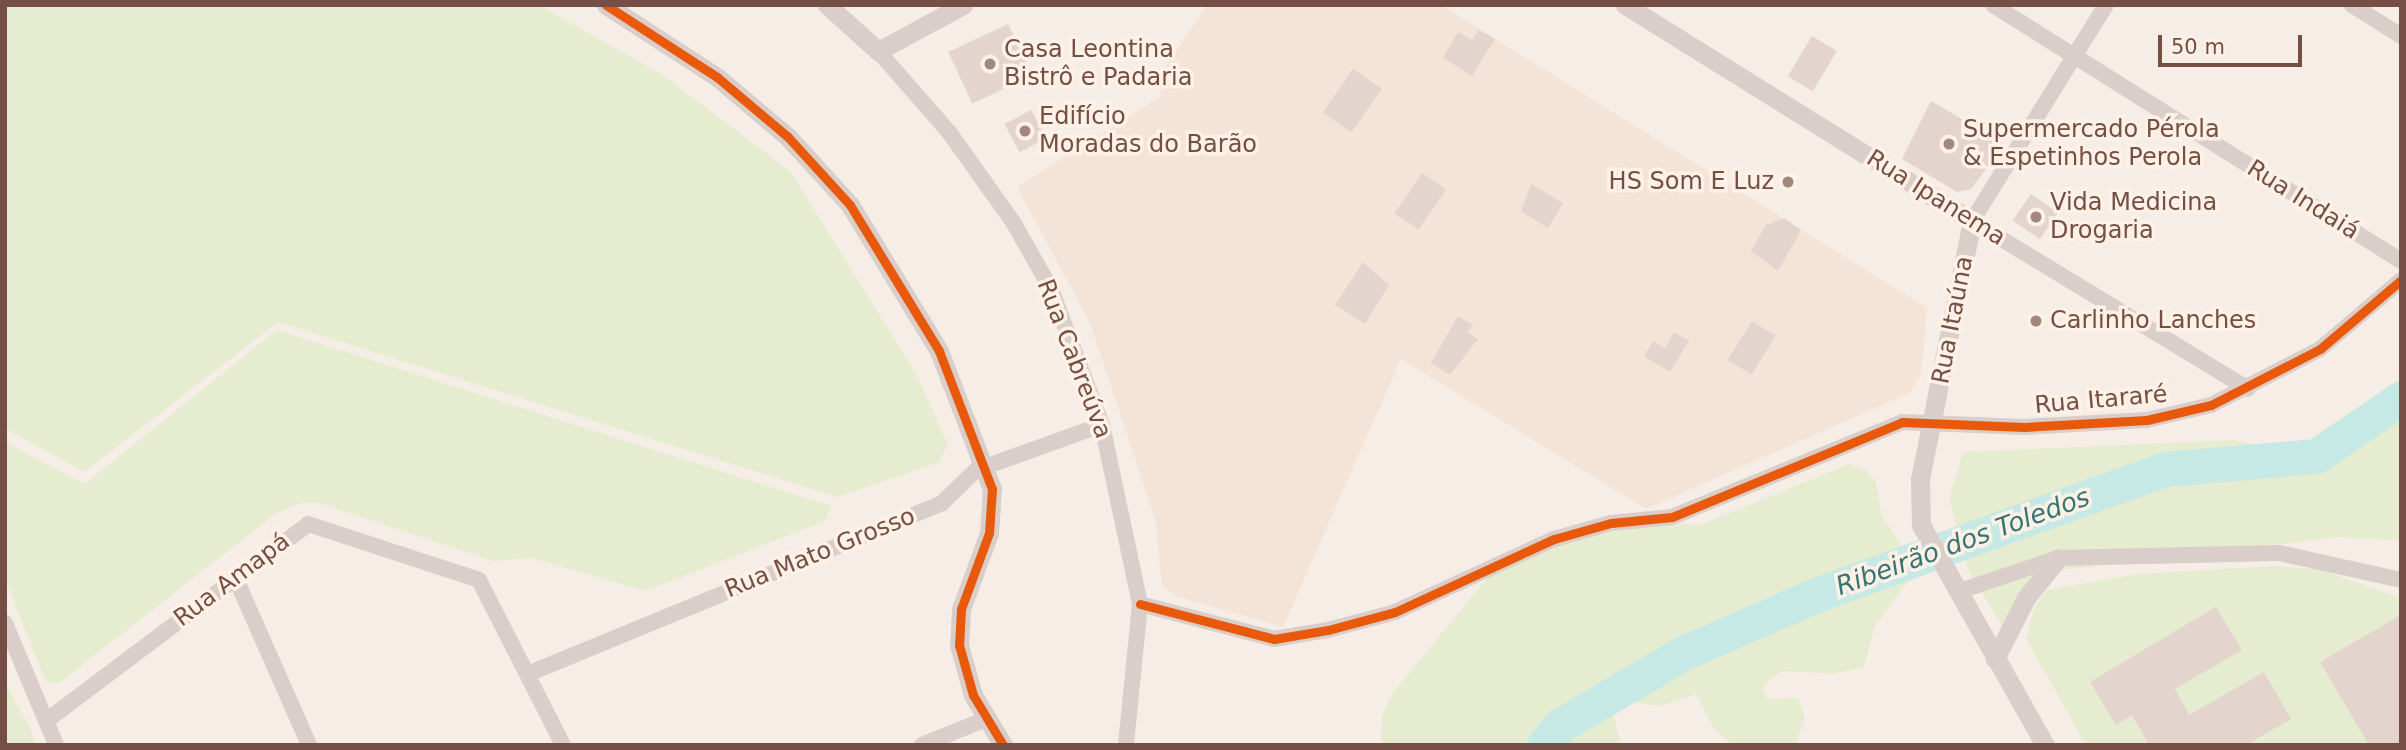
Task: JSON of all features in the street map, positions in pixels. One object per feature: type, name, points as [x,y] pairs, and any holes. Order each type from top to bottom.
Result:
[{"type":"street","points":[[606,5],[717,77],[788,136],[850,205],[939,351],[985,467],[993,509],[961,609],[959,645],[986,719],[1003,745]]},
{"type":"street","name":"Rua Cabreúva","points":[[827,5],[878,51],[950,132],[1013,222],[1051,289],[1102,425],[1140,604],[1126,745]]},
{"type":"street","points":[[878,51],[963,5]]},
{"type":"street","name":"Rua Ipanema","points":[[1625,5],[2248,389]]},
{"type":"street","name":"Rua Indaiá","points":[[1993,5],[2401,261]]},
{"type":"street","name":"Rua Itaúna","points":[[2045,745],[1994,659],[1921,525],[1920,479],[1972,221],[2106,5]]},
{"type":"street","points":[[2352,5],[2401,36]]},
{"type":"street","name":"Rua Itararé","points":[[1140,604],[1274,639],[1328,630],[1395,612],[1554,539],[1611,523],[1672,517],[1872,429],[1932,422],[2024,427],[2147,420],[2248,389],[2320,349],[2401,280]]},
{"type":"street","name":"Rua Mato Grosso","points":[[530,673],[942,503],[985,467],[1102,425]]},
{"type":"street","name":"Rua Amapá","points":[[46,721],[309,523],[479,580],[530,673]]},
{"type":"street","points":[[1953,586],[2058,558],[2279,553],[2401,580]]},
{"type":"street","points":[[1994,659],[2026,598],[2058,558]]},
{"type":"street","points":[[235,577],[309,745]]},
{"type":"street","points":[[5,624],[56,745]]},
{"type":"street","points":[[530,673],[563,745]]},
{"type":"street","points":[[922,745],[986,719]]},
{"type":"shaded area","points":[[1207,5],[1441,5],[1927,308],[1921,374],[1910,393],[1646,509],[1401,359],[1283,627],[1178,597],[1162,585],[1155,519],[1090,323],[1017,187],[1160,97],[1164,69]]},
{"type":"green space","points":[[5,5],[541,6],[661,74],[791,172],[918,377],[948,445],[938,463],[837,497],[278,322],[84,472],[5,428]]},
{"type":"green space","points":[[277,330],[831,506],[825,521],[645,591],[532,558],[493,561],[319,503],[299,503],[275,514],[59,683],[46,682],[5,579],[5,442],[85,484]]},
{"type":"green space","points":[[2401,398],[2401,541],[2340,537],[2054,571],[2001,625],[1967,567],[1949,498],[1963,452],[2233,440],[2316,455]]},
{"type":"green space","points":[[1849,464],[1865,469],[1876,482],[1882,516],[1911,560],[1911,577],[1875,626],[1864,667],[1832,674],[1784,671],[1770,679],[1763,690],[1768,699],[1798,698],[1805,719],[1795,745],[1732,745],[1715,731],[1696,694],[1661,706],[1618,701],[1612,707],[1621,745],[1381,745],[1382,715],[1392,694],[1490,575],[1610,519],[1700,525]]},
{"type":"green space","points":[[2272,566],[2318,569],[2401,598],[2401,745],[2086,745],[2026,639],[2034,608],[2047,590],[2137,574]]},
{"type":"green space","points":[[5,682],[30,728],[37,745],[5,745]]},
{"type":"building","name":"Casa Leontina Bistrô e Padaria","points":[[1008,24],[1032,76],[972,104],[948,52]]},
{"type":"building","points":[[1479,30],[1495,39],[1472,76],[1443,58],[1458,32],[1472,40]]},
{"type":"building","points":[[1812,36],[1837,51],[1813,91],[1788,76]]},
{"type":"building","points":[[1353,69],[1382,89],[1351,132],[1323,112]]},
{"type":"building","name":"Supermercado Pérola & Espetinhos Perola","points":[[1931,101],[2005,144],[1971,189],[1957,192],[1902,159]]},
{"type":"building","name":"Edifício Moradas do Barão","points":[[1031,110],[1046,138],[1020,152],[1005,124]]},
{"type":"building","points":[[1422,173],[1446,189],[1419,230],[1395,214]]},
{"type":"building","points":[[1531,184],[1563,203],[1548,228],[1521,211]]},
{"type":"building","name":"Vida Medicina Drogaria","points":[[2031,194],[2058,213],[2040,239],[2013,220]]},
{"type":"building","points":[[1784,218],[1801,230],[1778,271],[1751,251],[1766,225]]},
{"type":"building","points":[[1363,262],[1389,285],[1365,324],[1335,305]]},
{"type":"building","points":[[1458,316],[1473,325],[1467,332],[1478,339],[1450,375],[1431,363]]},
{"type":"building","points":[[1752,321],[1776,336],[1751,375],[1728,360]]},
{"type":"building","points":[[1674,332],[1689,341],[1670,372],[1644,356],[1653,341],[1665,348]]},
{"type":"building","points":[[2216,607],[2242,650],[2175,689],[2189,715],[2264,672],[2291,719],[2246,745],[2149,745],[2132,715],[2116,725],[2090,682]]},
{"type":"building","points":[[2401,615],[2401,745],[2369,745],[2320,662]]},
{"type":"waterway","name":"Ribeirão dos Toledos","points":[[1544,745],[1561,725],[1683,653],[1821,593],[2166,469],[2316,456],[2401,398]]},
{"type":"cycle path","points":[[606,5],[717,77],[788,137],[850,205],[939,351],[992,489],[989,533],[961,609],[959,645],[973,695],[1003,745]]},
{"type":"cycle path","points":[[1140,604],[1274,639],[1328,630],[1395,612],[1554,539],[1611,523],[1672,517],[1902,422],[2024,427],[2147,420],[2211,405],[2320,349],[2401,280]]},
{"type":"place","name":"Casa Leontina Bistrô e Padaria","points":[[990,64]]},
{"type":"place","name":"Edifício Moradas do Barão","points":[[1025,131]]},
{"type":"place","name":"Supermercado Pérola & Espetinhos Perola","points":[[1949,144]]},
{"type":"place","name":"HS Som E Luz","points":[[1788,182]]},
{"type":"place","name":"Vida Medicina Drogaria","points":[[2036,217]]},
{"type":"place","name":"Carlinho Lanches","points":[[2036,321]]}]
